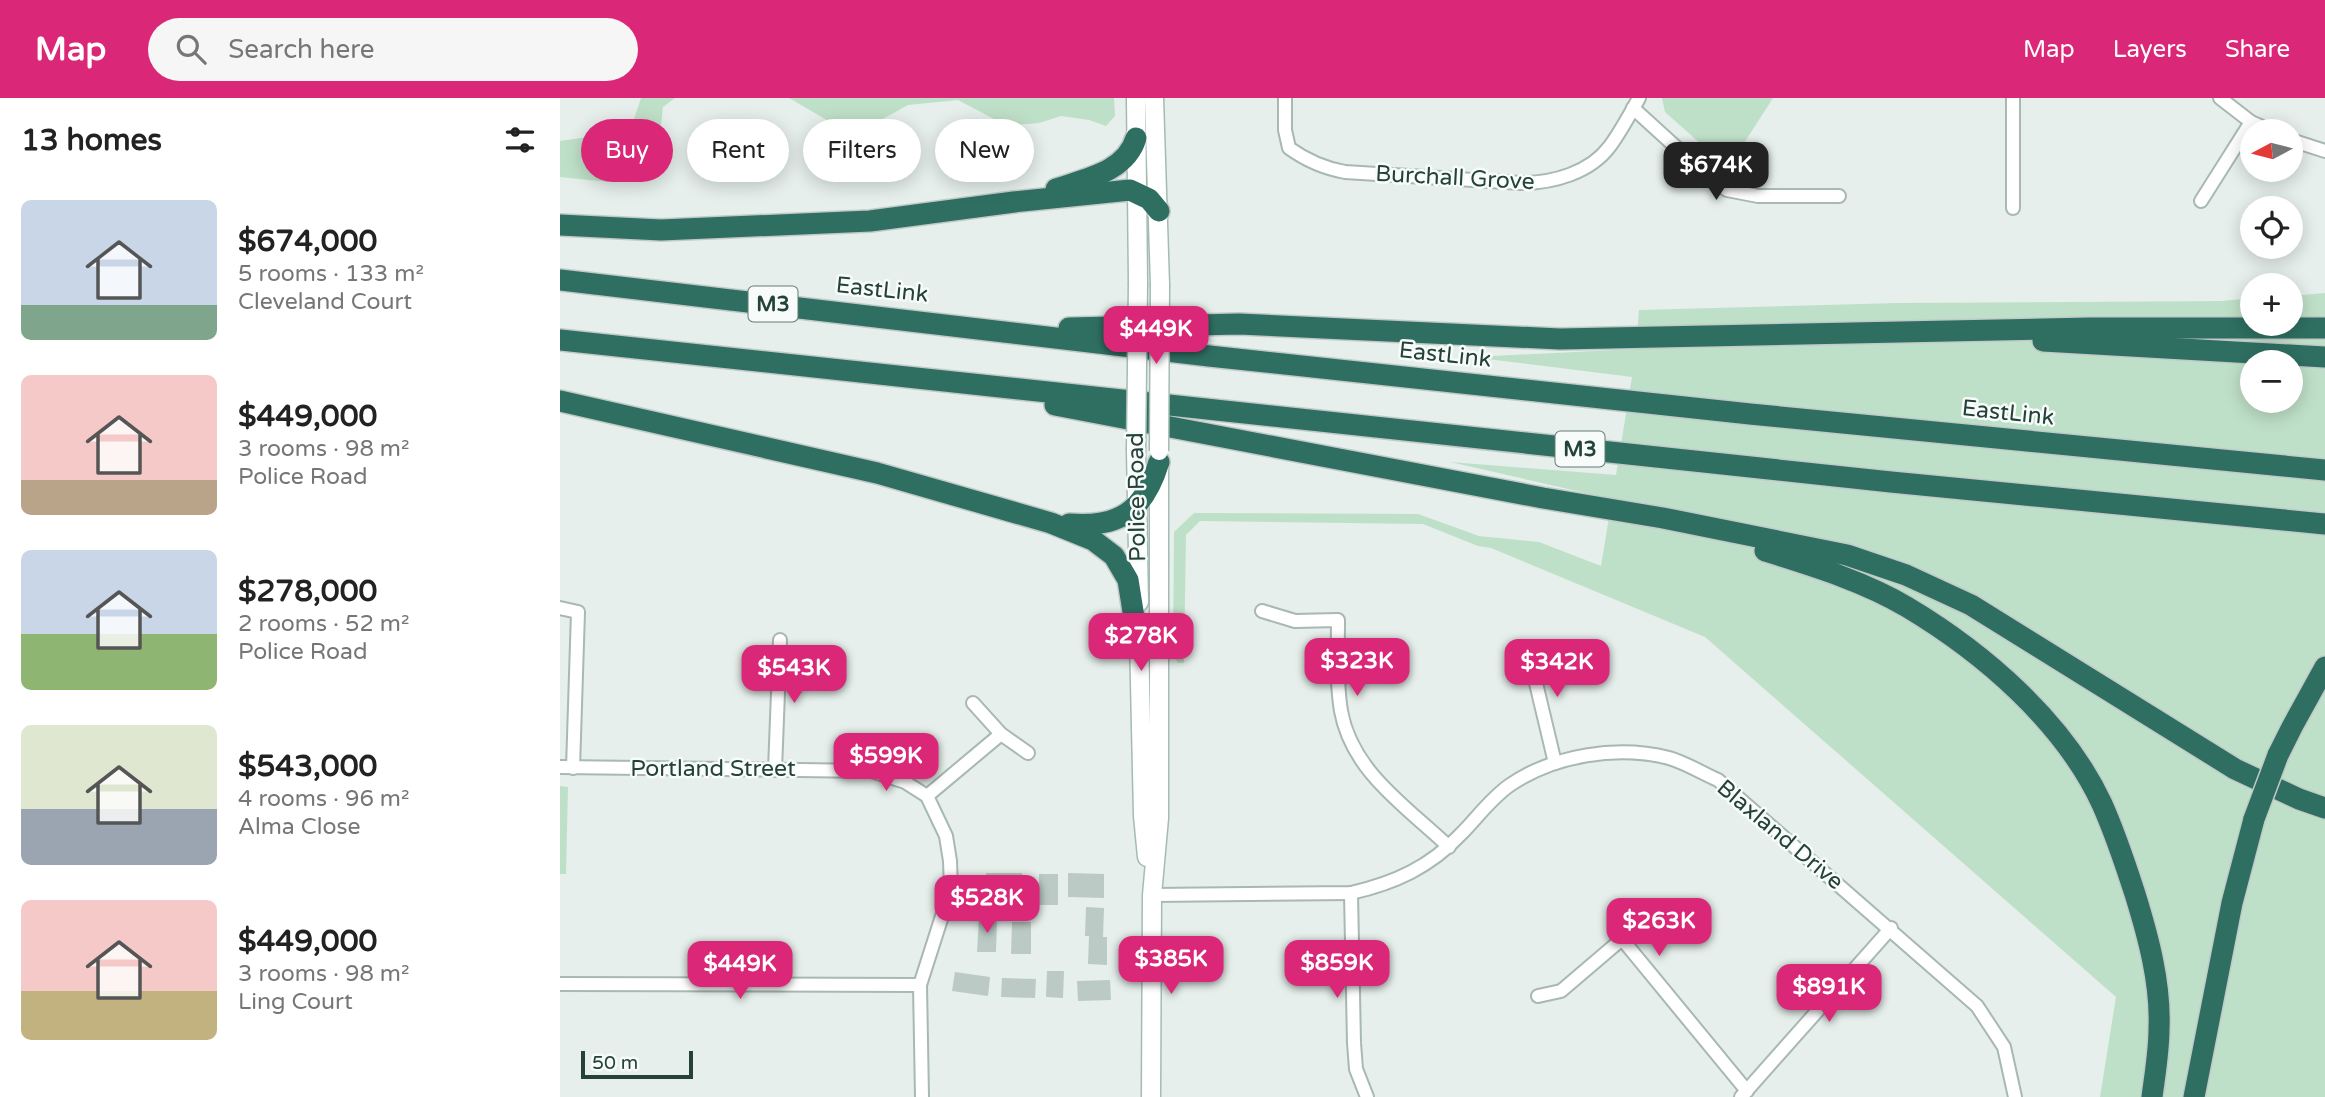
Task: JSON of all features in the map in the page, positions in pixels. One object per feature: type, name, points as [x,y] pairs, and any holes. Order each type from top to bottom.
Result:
[{"type":"highway","points":[[1014,202],[1109,171],[1127,154],[1136,138]]},
{"type":"highway","points":[[560,225],[661,230],[870,221],[1130,190],[1149,199],[1159,212]]},
{"type":"highway","name":"EastLink","points":[[560,280],[1223,357],[1736,412],[2325,470]]},
{"type":"highway","points":[[987,329],[1239,324],[1560,339],[2104,328],[2325,328]]},
{"type":"highway","points":[[1820,334],[2037,341],[2325,357]]},
{"type":"highway","name":"M3","points":[[560,340],[1864,479],[2325,524]]},
{"type":"highway","points":[[836,370],[1192,429],[1847,555],[1906,575],[1971,605],[2235,769],[2325,808]]},
{"type":"highway","points":[[560,401],[877,473],[1051,523],[1093,540],[1114,556],[1128,580],[1139,649]]},
{"type":"highway","points":[[1051,523],[1095,526],[1122,518],[1138,504],[1152,485],[1159,456]]},
{"type":"highway","points":[[1662,518],[1830,572],[1905,606],[1977,653],[2034,708],[2072,754],[2101,802],[2123,855],[2140,911],[2154,968],[2160,1028],[2152,1097]]},
{"type":"highway","points":[[2194,1097],[2235,890],[2254,819],[2291,727],[2325,667]]},
{"type":"main road","name":"Police Road","points":[[1136,98],[1139,649],[1143,816],[1152,895]]},
{"type":"main road","name":"Police Road","points":[[1152,1097],[1152,895],[1159,818],[1160,285],[1154,98]]},
{"type":"street","name":"Burchall Grove","points":[[1285,98],[1285,130],[1289,148],[1306,160],[1329,169],[1521,183],[1551,180],[1575,173],[1596,160],[1610,147],[1636,103]]},
{"type":"street","points":[[2013,98],[2013,208]]},
{"type":"street","points":[[2220,98],[2247,119]]},
{"type":"street","points":[[1636,103],[1711,179],[1727,190],[1758,196],[1839,195]]},
{"type":"street","points":[[2201,201],[2240,139]]},
{"type":"street","points":[[2303,144],[2325,151]]},
{"type":"street","points":[[560,608],[578,612],[566,768]]},
{"type":"street","points":[[1262,611],[1295,621],[1338,620],[1339,691],[1351,743],[1372,776],[1449,847]]},
{"type":"street","points":[[775,770],[780,640]]},
{"type":"street","points":[[1518,653],[1535,680],[1555,763]]},
{"type":"street","points":[[973,703],[1001,734],[1028,752]]},
{"type":"street","points":[[922,1097],[920,985],[951,888],[946,836],[927,796],[1001,734]]},
{"type":"street","name":"Blaxland Drive","points":[[1152,895],[1351,893],[1380,887],[1425,867],[1449,847],[1510,785],[1555,763],[1599,754],[1672,759],[1718,780],[1891,928],[1977,1006],[2004,1047],[2015,1097]]},
{"type":"street","name":"Portland Street","points":[[566,768],[871,771],[905,782],[927,796]]},
{"type":"street","points":[[1351,893],[1356,1069],[1367,1097]]},
{"type":"street","points":[[1538,996],[1561,991],[1622,939],[1744,1094],[1891,928]]},
{"type":"street","points":[[560,984],[920,985]]},
{"type":"green space","points":[[641,98],[675,98],[663,107],[662,119],[634,119]]},
{"type":"green space","points":[[789,98],[1114,98],[1115,116],[1106,126],[1089,120],[1061,116],[1034,123],[1034,119],[994,119],[958,100],[908,105],[883,119],[825,119]]},
{"type":"green space","points":[[1662,98],[1773,98],[1728,168],[1665,112]]},
{"type":"green space","points":[[581,138],[581,179],[560,177],[560,141]]},
{"type":"green space","points":[[2325,293],[2325,1097],[2100,1097],[2116,997],[1705,637],[1491,548],[1478,546],[1423,524],[1200,521],[1186,535],[1184,663],[1178,663],[1173,654],[1174,532],[1194,513],[1418,514],[1479,536],[1539,542],[1601,566],[1612,499],[1450,462],[1616,475],[1632,377],[1471,357],[1636,349],[1639,310],[1898,303],[2240,299],[2240,336],[2303,336],[2303,295]]},
{"type":"green space","points":[[560,786],[568,787],[566,874],[560,874]]},
{"type":"building","points":[[986,873],[1022,873],[1023,895],[987,896]]},
{"type":"building","points":[[1068,873],[1104,874],[1104,898],[1068,897]]},
{"type":"building","points":[[1039,874],[1058,874],[1058,905],[1039,905]]},
{"type":"building","points":[[1086,907],[1104,908],[1103,937],[1107,937],[1107,965],[1088,964]]},
{"type":"building","points":[[979,918],[997,918],[996,952],[977,952]]},
{"type":"building","points":[[1012,922],[1031,922],[1031,954],[1011,954]]},
{"type":"building","points":[[1047,971],[1064,971],[1063,998],[1046,997]]},
{"type":"building","points":[[955,972],[990,977],[988,996],[952,991]]},
{"type":"building","points":[[1002,978],[1036,979],[1035,998],[1001,997]]},
{"type":"building","points":[[1110,980],[1111,1000],[1078,1001],[1077,981]]}]
